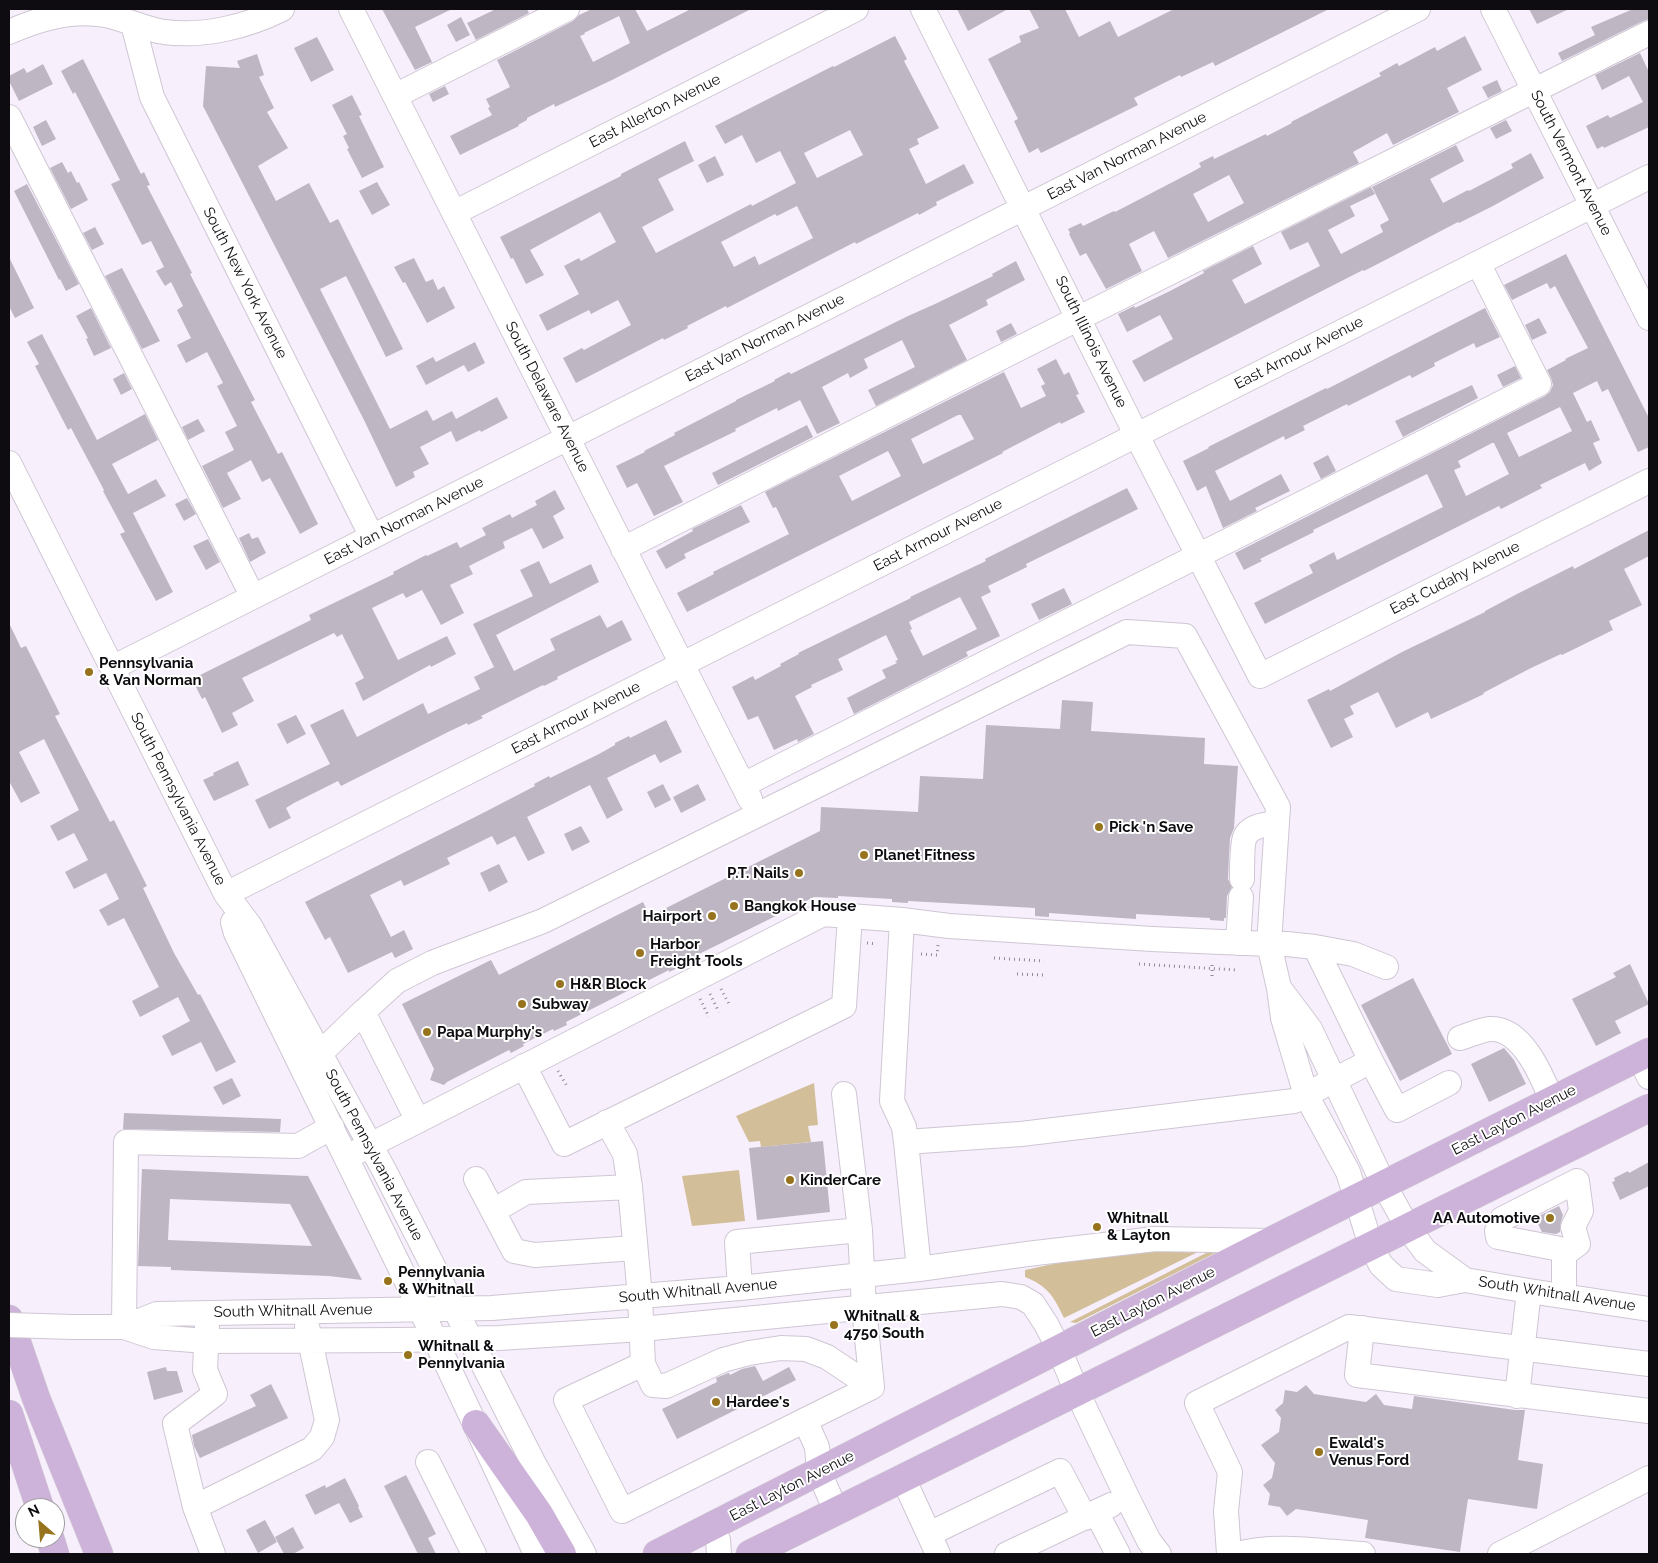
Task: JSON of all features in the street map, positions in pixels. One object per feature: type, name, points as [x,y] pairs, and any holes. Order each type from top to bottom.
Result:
[{"type":"main road","name":"East Layton Avenue","points":[[657,1554],[1552,1100],[1646,1062]]},
{"type":"main road","points":[[750,1554],[1649,1108]]},
{"type":"main road","points":[[9,1319],[36,1398],[99,1554]]},
{"type":"main road","points":[[9,1414],[37,1498]]},
{"type":"main road","points":[[476,1424],[540,1514],[562,1554]]},
{"type":"main road","points":[[696,1554],[719,1547],[810,1477]]},
{"type":"street","points":[[9,32],[40,20],[72,14],[104,15],[164,32],[198,33],[227,30],[282,9]]},
{"type":"street","name":"South Delaware Avenue","points":[[351,9],[758,814]]},
{"type":"street","points":[[395,96],[567,9]]},
{"type":"street","name":"East Allerton Avenue","points":[[454,213],[856,9]]},
{"type":"street","name":"South Illinois Avenue","points":[[923,9],[1080,318],[1136,434],[1260,676]]},
{"type":"street","name":"East Van Norman Avenue","points":[[112,668],[1418,9]]},
{"type":"street","name":"South Vermont Avenue","points":[[1494,9],[1649,318]]},
{"type":"street","name":"South New York Avenue","points":[[132,24],[152,97],[372,536]]},
{"type":"street","points":[[624,549],[1649,33]]},
{"type":"street","points":[[9,117],[253,596]]},
{"type":"street","name":"East Armour Avenue","points":[[226,894],[1649,177]]},
{"type":"street","points":[[743,785],[1539,384],[1478,263]]},
{"type":"street","name":"South Pennsylvania Avenue","points":[[9,464],[226,894],[250,926],[370,1145],[533,1462],[584,1554]]},
{"type":"street","name":"East Cudahy Avenue","points":[[1260,676],[1649,481]]},
{"type":"street","name":"South Whitnall Avenue","points":[[758,814],[1127,632],[1185,636],[1278,807],[1269,944],[1279,988],[1283,1018],[1306,1095],[1348,1172],[1371,1246],[1380,1265],[1396,1279],[1438,1285],[1466,1280],[1649,1309]]},
{"type":"street","points":[[303,1070],[398,981],[432,963],[543,921],[758,814]]},
{"type":"street","points":[[1238,943],[1244,838],[1252,830],[1265,824],[1277,824]]},
{"type":"street","name":"South Pennsylvania Avenue","points":[[226,894],[236,933],[476,1424],[536,1554]]},
{"type":"street","points":[[347,1158],[823,914],[902,920],[949,926],[1152,939],[1286,944],[1353,954],[1386,967]]},
{"type":"street","points":[[524,1066],[564,1144],[844,1006],[850,916]]},
{"type":"street","points":[[902,920],[892,1101],[904,1127],[919,1269]]},
{"type":"street","points":[[1315,947],[1397,1110],[1449,1083]]},
{"type":"street","name":"South Whitnall Avenue","points":[[1279,988],[1310,1029],[1384,1185],[1408,1228],[1425,1251],[1466,1280]]},
{"type":"street","points":[[363,1012],[418,1120]]},
{"type":"street","points":[[1460,1038],[1491,1029],[1509,1034],[1527,1050],[1544,1080],[1552,1100]]},
{"type":"street","points":[[906,1142],[1021,1134],[1294,1101],[1371,1061]]},
{"type":"street","points":[[844,1094],[860,1230],[864,1308],[872,1387]]},
{"type":"street","points":[[608,1122],[625,1154],[630,1187],[640,1296],[643,1364],[653,1384],[666,1386],[723,1360],[780,1348],[806,1349],[827,1357],[872,1387]]},
{"type":"street","points":[[124,1327],[126,1142],[298,1146],[332,1127]]},
{"type":"street","points":[[1564,1254],[1578,1244],[1573,1227],[1581,1210],[1574,1168],[1566,1150]]},
{"type":"street","points":[[476,1179],[514,1251],[535,1255],[635,1248]]},
{"type":"street","points":[[1564,1296],[1564,1254],[1560,1249],[1498,1237],[1497,1231],[1502,1219],[1577,1181]]},
{"type":"street","points":[[1501,1182],[1516,1212]]},
{"type":"street","points":[[493,1211],[526,1192],[630,1187]]},
{"type":"street","points":[[740,1288],[737,1242],[860,1230]]},
{"type":"street","name":"South Whitnall Avenue","points":[[124,1327],[157,1314],[492,1308],[740,1288],[919,1269],[1026,1254],[1155,1240],[1271,1241]]},
{"type":"street","points":[[1517,1396],[1529,1291]]},
{"type":"street","name":"South Whitnall Avenue","points":[[9,1325],[124,1327],[154,1337],[206,1341],[435,1340],[642,1329],[1002,1294],[1021,1297],[1033,1304],[1060,1349],[1077,1392],[1127,1497],[1149,1541],[1159,1554]]},
{"type":"street","points":[[195,1507],[312,1449],[322,1437],[327,1420],[304,1310]]},
{"type":"street","points":[[208,1313],[205,1370],[215,1394],[175,1424],[195,1507],[213,1554]]},
{"type":"street","points":[[1363,1554],[1276,1549],[1241,1554],[1226,1511],[1230,1472],[1197,1403],[1349,1327],[1649,1364]]},
{"type":"street","points":[[1362,1328],[1357,1375],[1649,1411]]},
{"type":"street","points":[[643,1364],[566,1400],[622,1511],[872,1387]]},
{"type":"street","points":[[805,1420],[817,1447],[810,1477],[836,1511]]},
{"type":"street","points":[[428,1462],[474,1554]]},
{"type":"street","points":[[903,1478],[934,1544],[1060,1471],[1118,1554]]},
{"type":"street","points":[[1500,1554],[1649,1478]]},
{"type":"street","points":[[1007,1554],[1127,1497]]},
{"type":"path","points":[[994,958],[1044,960]]},
{"type":"path","points":[[1139,964],[1236,970]]},
{"type":"path","points":[[1017,974],[1042,975]]},
{"type":"path","points":[[718,984],[730,1006]]},
{"type":"path","points":[[708,991],[719,1012]]},
{"type":"path","points":[[697,994],[709,1017]]},
{"type":"path","points":[[554,1063],[568,1088]]},
{"type":"shaded area","points":[[814,1083],[818,1125],[808,1126],[811,1142],[761,1147],[760,1141],[749,1142],[736,1116]]},
{"type":"shaded area","points":[[739,1170],[745,1221],[692,1226],[682,1176]]},
{"type":"shaded area","points":[[1204,1249],[1064,1318],[1057,1304],[1045,1288],[1025,1277],[1025,1270],[1114,1251]]},
{"type":"shaded area","points":[[1212,1250],[1217,1252],[1076,1323],[1070,1322]]},
{"type":"building","points":[[382,9],[452,9],[415,27],[432,62],[415,70]]},
{"type":"building","points":[[496,9],[527,9],[529,13],[476,40],[467,23]]},
{"type":"building","points":[[592,9],[635,9],[647,31],[691,9],[751,9],[612,80],[555,107],[554,104],[527,118],[519,126],[460,155],[450,136],[492,115],[486,99],[510,87],[497,60],[573,21],[579,15]],"holes":[[[619,16],[630,43],[593,62],[580,36]]]},
{"type":"building","points":[[957,9],[1008,9],[968,31]]},
{"type":"building","points":[[1029,9],[1065,9],[1079,37],[1110,21],[1118,37],[1174,9],[1329,9],[1215,66],[1213,62],[1181,77],[1180,75],[1134,98],[1138,105],[1041,153],[1038,148],[1029,153],[1014,121],[1018,119],[988,59],[1021,42],[1019,36],[1039,28]]},
{"type":"building","points":[[1529,9],[1569,9],[1537,24]]},
{"type":"building","points":[[1633,9],[1649,9],[1649,19],[1562,61],[1558,53],[1595,35],[1591,27]]},
{"type":"building","points":[[461,17],[470,35],[456,42],[447,25]]},
{"type":"building","points":[[895,36],[907,59],[904,61],[939,128],[917,139],[919,144],[909,149],[926,184],[964,164],[974,183],[936,202],[937,205],[919,215],[918,213],[856,244],[855,242],[576,383],[563,358],[582,348],[584,350],[631,325],[618,300],[591,314],[589,310],[547,331],[539,315],[579,294],[564,266],[579,258],[581,261],[616,242],[600,212],[530,250],[544,275],[526,284],[500,237],[621,176],[621,174],[685,141],[694,161],[658,179],[674,210],[642,227],[656,253],[751,204],[752,206],[796,183],[780,151],[756,163],[742,135],[725,144],[715,126]],"holes":[[[850,130],[863,155],[817,178],[804,153]],[[797,206],[813,238],[759,265],[755,256],[734,267],[721,242],[775,214],[777,216]]]},
{"type":"building","points":[[1465,36],[1482,70],[1447,88],[1459,112],[1393,145],[1387,133],[1353,152],[1359,163],[1168,258],[1154,231],[1129,244],[1142,271],[1106,289],[1086,253],[1080,256],[1068,229],[1081,223],[1083,226],[1115,212],[1201,167],[1199,163],[1213,156],[1214,159],[1266,134],[1267,136],[1381,76],[1379,73],[1397,63],[1399,66],[1435,47],[1437,51]],"holes":[[[1229,175],[1244,203],[1208,222],[1193,194]]]},
{"type":"building","points":[[317,37],[334,70],[311,82],[294,48]]},
{"type":"building","points":[[1640,53],[1649,72],[1649,127],[1604,148],[1603,146],[1597,149],[1586,126],[1608,115],[1610,118],[1643,102],[1629,76],[1602,90],[1595,75]]},
{"type":"building","points":[[257,54],[264,75],[259,77],[274,108],[267,112],[288,148],[258,166],[276,201],[309,183],[330,223],[338,219],[403,349],[386,357],[346,276],[320,289],[390,429],[427,410],[433,421],[452,411],[456,419],[497,397],[508,418],[456,442],[451,431],[420,447],[429,464],[413,472],[415,477],[396,487],[364,420],[203,106],[206,66],[240,68],[237,61]]},
{"type":"building","points":[[83,59],[141,174],[144,172],[150,185],[147,186],[255,400],[251,402],[278,454],[282,452],[318,524],[300,534],[270,478],[262,482],[251,460],[227,473],[241,499],[223,508],[202,466],[234,450],[225,432],[237,426],[217,386],[223,383],[207,352],[186,363],[177,345],[191,338],[177,310],[183,306],[171,282],[165,286],[156,271],[164,267],[151,241],[142,245],[111,184],[120,180],[75,92],[73,94],[61,71]]},
{"type":"building","points":[[43,64],[53,84],[19,101],[9,81],[9,76],[24,68],[27,73]]},
{"type":"building","points":[[1497,80],[1502,91],[1488,98],[1482,87]]},
{"type":"building","points":[[445,86],[449,94],[433,102],[429,94]]},
{"type":"building","points":[[352,95],[362,115],[359,116],[384,167],[362,178],[347,149],[349,148],[343,136],[347,134],[332,105]]},
{"type":"building","points":[[46,120],[56,139],[42,146],[33,127]]},
{"type":"building","points":[[1506,120],[1512,131],[1496,139],[1490,128]]},
{"type":"building","points":[[1456,145],[1464,161],[1430,179],[1443,203],[1513,168],[1511,164],[1531,153],[1544,178],[1491,207],[1144,382],[1132,361],[1173,339],[1160,315],[1127,332],[1118,314],[1170,291],[1204,273],[1203,271],[1253,246],[1262,264],[1232,280],[1245,304],[1320,266],[1308,242],[1290,250],[1281,232],[1371,187],[1375,194],[1350,206],[1355,216],[1328,230],[1341,254],[1383,232],[1380,225],[1389,220],[1372,187]]},
{"type":"building","points":[[715,156],[724,175],[707,183],[698,165]]},
{"type":"building","points":[[62,162],[68,173],[71,171],[77,183],[79,182],[88,200],[71,209],[50,168]]},
{"type":"building","points":[[377,182],[390,205],[372,215],[359,191]]},
{"type":"building","points":[[27,184],[79,284],[66,291],[14,191]]},
{"type":"building","points":[[95,227],[104,244],[92,250],[83,233]]},
{"type":"building","points":[[1566,254],[1649,418],[1649,447],[1638,452],[1608,389],[1602,392],[1597,381],[1573,393],[1587,422],[1591,420],[1600,440],[1593,443],[1602,463],[1589,471],[1585,463],[1540,485],[1542,488],[1501,509],[1499,506],[1265,624],[1254,603],[1313,573],[1309,565],[1334,552],[1337,560],[1443,507],[1427,474],[1313,530],[1314,532],[1260,559],[1262,561],[1244,570],[1235,553],[1545,396],[1550,392],[1553,385],[1547,370],[1588,348],[1555,286],[1550,289],[1547,283],[1512,300],[1504,285]],"holes":[[[1560,407],[1572,431],[1519,457],[1507,433]],[[1494,443],[1509,474],[1466,496],[1454,470],[1461,467],[1458,461]]]},
{"type":"building","points":[[9,257],[34,308],[15,318],[9,306]]},
{"type":"building","points":[[414,258],[426,282],[433,279],[438,290],[444,286],[455,308],[427,323],[405,282],[403,283],[394,267]]},
{"type":"building","points":[[1016,261],[1025,280],[986,300],[988,305],[949,325],[967,360],[876,406],[868,390],[915,367],[902,340],[864,359],[868,368],[850,378],[848,373],[822,387],[840,423],[817,434],[800,400],[778,411],[777,408],[735,429],[736,431],[664,466],[683,502],[654,516],[637,483],[627,488],[616,466],[645,452],[675,435],[674,433],[789,372],[791,374],[993,276],[992,274]]},
{"type":"building","points":[[122,268],[160,341],[142,349],[105,276]]},
{"type":"building","points":[[91,308],[111,348],[94,356],[86,339],[88,338],[76,316]]},
{"type":"building","points":[[1485,308],[1500,337],[1476,348],[1474,343],[1434,363],[1435,366],[1412,378],[1410,375],[1348,406],[1347,404],[1303,426],[1305,430],[1285,440],[1284,436],[1215,471],[1230,501],[1281,474],[1290,491],[1255,508],[1257,511],[1223,528],[1206,486],[1197,491],[1183,461]]},
{"type":"building","points":[[1539,318],[1547,333],[1532,340],[1525,325]]},
{"type":"building","points":[[1011,323],[1017,334],[1001,342],[996,331]]},
{"type":"building","points":[[42,334],[97,440],[145,414],[158,440],[112,464],[128,494],[156,479],[166,496],[133,513],[173,592],[156,601],[120,534],[125,532],[104,490],[71,428],[68,430],[35,366],[39,364],[27,342]]},
{"type":"building","points":[[475,342],[485,363],[468,372],[464,365],[426,385],[416,366],[433,357],[436,362]]},
{"type":"building","points":[[1056,359],[1064,375],[1069,372],[1079,394],[1076,395],[1085,412],[1061,424],[1060,422],[1003,453],[687,612],[677,593],[714,574],[713,572],[789,534],[776,507],[773,508],[765,492],[1004,372],[1021,408],[1046,396],[1041,386],[1045,384],[1037,369]],"holes":[[[961,415],[974,439],[923,464],[911,439]],[[888,451],[901,476],[852,501],[839,476]]]},
{"type":"building","points":[[1515,366],[1521,378],[1503,387],[1497,375]]},
{"type":"building","points":[[124,373],[132,389],[121,395],[113,379]]},
{"type":"building","points":[[1472,385],[1478,398],[1403,437],[1395,421]]},
{"type":"building","points":[[198,419],[205,431],[188,440],[182,427]]},
{"type":"building","points":[[807,425],[813,437],[718,485],[712,473]]},
{"type":"building","points":[[1328,455],[1336,471],[1321,479],[1313,463]]},
{"type":"building","points":[[1127,488],[1138,509],[1026,564],[1027,567],[988,586],[991,592],[981,597],[1000,636],[966,652],[968,656],[854,714],[847,698],[886,678],[882,670],[897,663],[895,661],[898,660],[886,635],[838,659],[843,670],[811,685],[812,687],[795,696],[814,734],[798,742],[797,739],[774,750],[758,716],[748,720],[732,687],[753,676],[755,680],[781,666],[780,664],[798,653],[986,561],[985,559]],"holes":[[[960,597],[977,629],[923,656],[910,630],[912,629],[909,622]]]},
{"type":"building","points":[[555,490],[565,509],[553,516],[564,538],[543,549],[532,528],[503,542],[505,548],[469,566],[473,574],[450,585],[464,613],[441,625],[422,590],[406,598],[403,593],[372,608],[398,660],[447,636],[456,654],[431,667],[430,665],[363,701],[355,683],[364,678],[342,634],[337,637],[334,633],[242,678],[254,701],[232,713],[238,725],[222,733],[205,697],[202,699],[192,679],[311,620],[309,615],[394,574],[393,572],[426,555],[457,542],[460,548],[486,535],[482,528],[510,514],[512,518],[537,505],[535,501]]},
{"type":"building","points":[[187,498],[196,514],[184,521],[175,504]]},
{"type":"building","points":[[741,505],[750,522],[684,554],[686,558],[666,569],[656,551],[693,531],[692,529]]},
{"type":"building","points":[[1649,530],[1649,556],[1624,569],[1642,605],[1609,621],[1613,630],[1531,668],[1484,694],[1431,719],[1428,712],[1396,728],[1378,692],[1350,706],[1354,714],[1344,719],[1353,737],[1331,748],[1307,700],[1329,689],[1330,691],[1402,652],[1485,612],[1573,566],[1574,569]]},
{"type":"building","points":[[249,533],[252,539],[258,537],[266,553],[250,562],[239,538]]},
{"type":"building","points":[[208,539],[220,562],[206,570],[193,546]]},
{"type":"building","points":[[539,561],[550,584],[591,564],[599,582],[496,635],[514,671],[555,650],[550,639],[600,615],[607,628],[622,620],[632,640],[557,677],[558,679],[481,716],[483,718],[450,731],[341,786],[338,781],[294,803],[286,808],[291,818],[269,829],[255,800],[330,764],[310,725],[343,709],[357,737],[423,703],[428,714],[480,689],[474,677],[494,667],[473,624],[533,596],[520,570]]},
{"type":"building","points":[[1064,588],[1072,604],[1039,620],[1031,604]]},
{"type":"building","points":[[9,623],[21,648],[26,646],[60,714],[55,716],[110,822],[114,820],[147,886],[143,888],[174,953],[198,995],[200,994],[236,1062],[216,1072],[201,1042],[172,1056],[162,1036],[190,1021],[178,997],[140,1017],[132,1001],[159,987],[124,918],[108,926],[99,910],[119,899],[106,873],[74,889],[65,872],[88,860],[74,833],[58,841],[50,826],[79,810],[44,739],[19,752],[40,793],[21,803],[9,781]]},
{"type":"building","points":[[1062,700],[1093,702],[1091,731],[1205,738],[1204,764],[1238,766],[1234,828],[1230,838],[1229,856],[1228,879],[1232,887],[1227,896],[1226,918],[1224,918],[1224,921],[1210,920],[1210,918],[1136,914],[1136,919],[1049,913],[1049,917],[1035,916],[1035,908],[908,901],[908,903],[892,902],[892,899],[838,896],[838,898],[814,897],[681,963],[682,966],[669,972],[669,970],[566,1022],[567,1025],[554,1031],[553,1029],[523,1044],[524,1046],[511,1053],[509,1050],[444,1085],[430,1080],[434,1069],[402,1004],[491,960],[499,975],[643,902],[650,916],[820,831],[821,807],[918,812],[920,776],[983,779],[986,725],[1060,729]]},
{"type":"building","points":[[296,715],[306,734],[287,744],[277,724]]},
{"type":"building","points":[[666,720],[682,752],[660,763],[655,754],[607,778],[623,810],[607,819],[590,785],[527,817],[545,853],[528,861],[515,836],[497,845],[492,836],[447,858],[450,864],[404,886],[401,880],[370,895],[391,937],[404,930],[413,949],[395,958],[392,952],[348,973],[330,937],[325,940],[305,902],[481,814],[535,786],[534,784],[549,776],[550,778],[599,754],[629,736],[630,738]]},
{"type":"building","points":[[238,761],[249,785],[214,801],[203,780]]},
{"type":"building","points":[[663,784],[671,800],[655,808],[647,792]]},
{"type":"building","points":[[698,784],[706,800],[681,813],[673,797]]},
{"type":"building","points":[[581,826],[590,842],[572,851],[564,834]]},
{"type":"building","points":[[499,864],[508,882],[489,892],[480,873]]},
{"type":"building","points":[[1630,964],[1649,1004],[1615,1021],[1621,1033],[1596,1046],[1572,999],[1616,977],[1613,973]]},
{"type":"building","points":[[1413,978],[1452,1054],[1400,1081],[1361,1005]]},
{"type":"building","points":[[1504,1048],[1514,1060],[1526,1084],[1489,1102],[1471,1064]]},
{"type":"building","points":[[232,1078],[241,1096],[223,1105],[213,1087]]},
{"type":"building","points":[[124,1113],[281,1119],[280,1132],[123,1129]]},
{"type":"building","name":"KinderCare","points":[[823,1141],[830,1212],[757,1220],[749,1148]]},
{"type":"building","points":[[1649,1162],[1649,1186],[1620,1200],[1612,1182],[1615,1181],[1614,1178],[1628,1171],[1629,1173]]},
{"type":"building","points":[[142,1169],[308,1176],[362,1280],[329,1276],[171,1270],[171,1267],[138,1266]],"holes":[[[170,1199],[290,1204],[312,1246],[168,1240]]]},
{"type":"building","points":[[1559,1206],[1563,1215],[1560,1232],[1556,1234],[1542,1232],[1535,1218]]},
{"type":"building","name":"Hardee's","points":[[755,1366],[763,1381],[789,1367],[796,1380],[677,1439],[662,1409],[717,1382],[716,1378]]},
{"type":"building","points":[[166,1367],[167,1371],[177,1371],[183,1392],[154,1400],[147,1372]]},
{"type":"building","points":[[271,1384],[288,1418],[200,1458],[194,1446],[192,1435],[256,1406],[250,1395]]},
{"type":"building","points":[[1306,1385],[1314,1394],[1366,1402],[1376,1394],[1384,1405],[1412,1409],[1414,1396],[1525,1410],[1518,1460],[1543,1464],[1537,1509],[1468,1499],[1460,1552],[1365,1538],[1368,1520],[1296,1509],[1287,1516],[1280,1507],[1268,1505],[1270,1494],[1263,1485],[1272,1478],[1275,1463],[1261,1445],[1279,1432],[1281,1418],[1275,1410],[1283,1403],[1285,1390],[1297,1392]]},
{"type":"building","points":[[406,1475],[436,1534],[428,1538],[436,1554],[418,1554],[384,1486]]},
{"type":"building","points":[[345,1478],[363,1517],[350,1523],[339,1503],[315,1515],[305,1495],[325,1485],[326,1488]]},
{"type":"building","points":[[265,1520],[277,1542],[258,1553],[246,1530]]},
{"type":"building","points":[[293,1527],[304,1548],[293,1554],[284,1554],[275,1537]]},
{"type":"place","name":"Pennsylvania & Van Norman","points":[[89,672]]},
{"type":"place","name":"Pick 'n Save","points":[[1099,827]]},
{"type":"place","name":"Planet Fitness","points":[[864,855]]},
{"type":"place","name":"P.T. Nails","points":[[799,873]]},
{"type":"place","name":"Bangkok House","points":[[734,906]]},
{"type":"place","name":"Hairport","points":[[712,916]]},
{"type":"place","name":"Harbor Freight Tools","points":[[640,953]]},
{"type":"place","name":"H&R Block","points":[[560,984]]},
{"type":"place","name":"Subway","points":[[522,1004]]},
{"type":"place","name":"Papa Murphy's","points":[[427,1032]]},
{"type":"place","name":"KinderCare","points":[[790,1180]]},
{"type":"place","name":"AA Automotive","points":[[1550,1218]]},
{"type":"place","name":"Whitnall & Layton","points":[[1097,1227]]},
{"type":"place","name":"Pennylvania & Whitnall","points":[[388,1281]]},
{"type":"place","name":"Whitnall & 4750 South","points":[[834,1325]]},
{"type":"place","name":"Whitnall & Pennylvania","points":[[408,1355]]},
{"type":"place","name":"Hardee's","points":[[716,1402]]},
{"type":"place","name":"Ewald's Venus Ford","points":[[1319,1452]]}]
